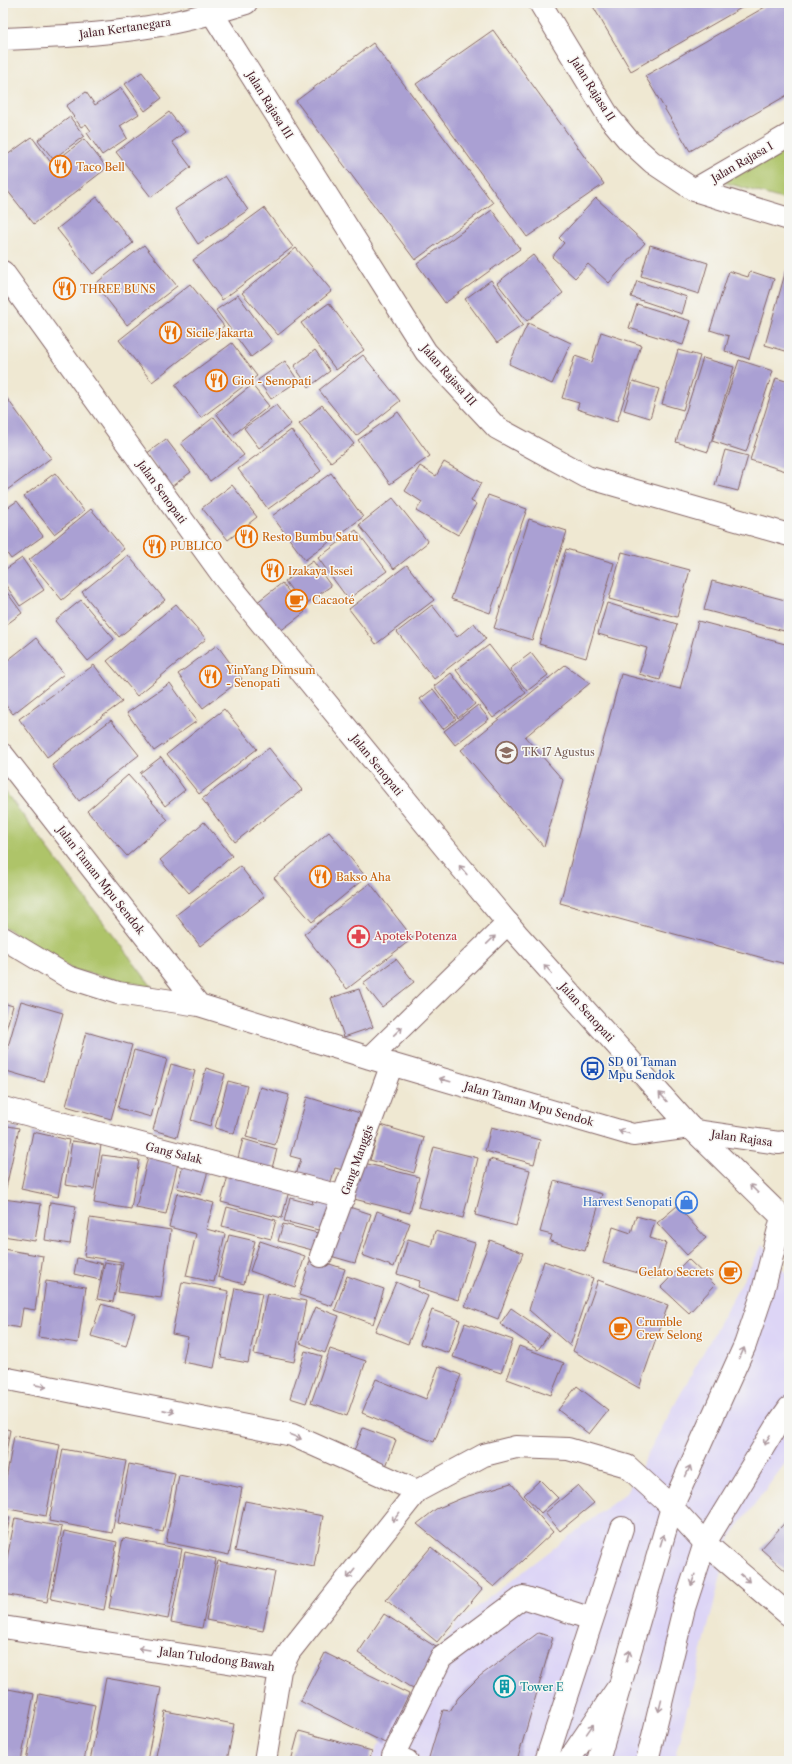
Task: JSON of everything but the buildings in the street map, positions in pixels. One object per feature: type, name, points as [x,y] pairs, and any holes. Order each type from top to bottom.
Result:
[{"type":"street","name":"Jalan Kertanegara","points":[[3,39],[71,36],[148,27],[212,13],[246,3]]},
{"type":"street","name":"Jalan Rajasa II","points":[[540,3],[609,117],[629,141],[652,162],[694,190],[789,219]]},
{"type":"street","name":"Jalan Rajasa III","points":[[212,13],[426,352],[497,428],[587,477],[789,535]]},
{"type":"street","name":"Jalan Rajasa I","points":[[694,190],[789,135]]},
{"type":"street","name":"Jalan Senopati","points":[[3,272],[226,580],[508,924],[693,1129],[785,1221]]},
{"type":"street","name":"Jalan Taman Mpu Sendok","points":[[3,755],[199,1005]]},
{"type":"street","points":[[370,1058],[508,924]]},
{"type":"street","name":"Jalan Taman Mpu Sendok","points":[[3,938],[68,977],[118,993],[199,1005],[370,1058],[633,1135],[693,1129]]},
{"type":"street","name":"Gang Manggis","points":[[321,1256],[392,1064]]},
{"type":"street","name":"Gang Salak","points":[[3,1108],[344,1197]]},
{"type":"street","name":"Jalan Rajasa","points":[[693,1129],[779,1143],[789,1141]]},
{"type":"street","points":[[598,1761],[672,1507],[745,1346],[785,1221]]},
{"type":"street","points":[[3,1378],[292,1435],[417,1491]]},
{"type":"street","points":[[646,1761],[684,1608],[705,1543],[775,1428],[789,1408]]},
{"type":"street","name":"Jalan Tulodong Bawah","points":[[3,1627],[280,1670],[290,1651],[417,1491],[484,1455],[516,1447],[568,1449],[627,1466],[672,1507],[705,1543],[789,1615]]},
{"type":"street","points":[[546,1761],[622,1528]]},
{"type":"street","points":[[397,1759],[441,1658],[523,1597],[592,1619]]},
{"type":"street","points":[[265,1761],[280,1670]]},
{"type":"street","points":[[568,1761],[620,1685]]},
{"type":"shaded area","points":[[763,1244],[789,1277],[789,1458],[731,1536],[674,1761],[372,1761],[375,1751],[457,1622],[626,1493]]},
{"type":"green space","points":[[789,145],[789,201],[720,181]]},
{"type":"green space","points":[[3,789],[152,987],[73,970],[3,926]]},
{"type":"place","name":"Taco Bell","points":[[61,167]]},
{"type":"place","name":"THREE BUNS","points":[[65,289]]},
{"type":"place","name":"Sicile Jakarta","points":[[171,333]]},
{"type":"place","name":"Gioi - Senopati","points":[[216,381]]},
{"type":"place","name":"Resto Bumbu Satu","points":[[247,537]]},
{"type":"place","name":"PUBLICO","points":[[154,546]]},
{"type":"place","name":"Izakaya Issei","points":[[272,571]]},
{"type":"place","name":"Cacaoté","points":[[296,600]]},
{"type":"place","name":"YinYang Dimsum - Senopati","points":[[210,676]]},
{"type":"place","name":"TK 17 Agustus","points":[[507,752]]},
{"type":"place","name":"Bakso Aha","points":[[320,877]]},
{"type":"place","name":"Apotek Potenza","points":[[359,936]]},
{"type":"place","name":"SD 01 Taman Mpu Sendok","points":[[592,1068]]},
{"type":"place","name":"Harvest Senopati","points":[[687,1202]]},
{"type":"place","name":"Gelato Secrets","points":[[730,1272]]},
{"type":"place","name":"Crumble Crew Selong","points":[[621,1328]]},
{"type":"place","name":"Tower E","points":[[504,1687]]}]
